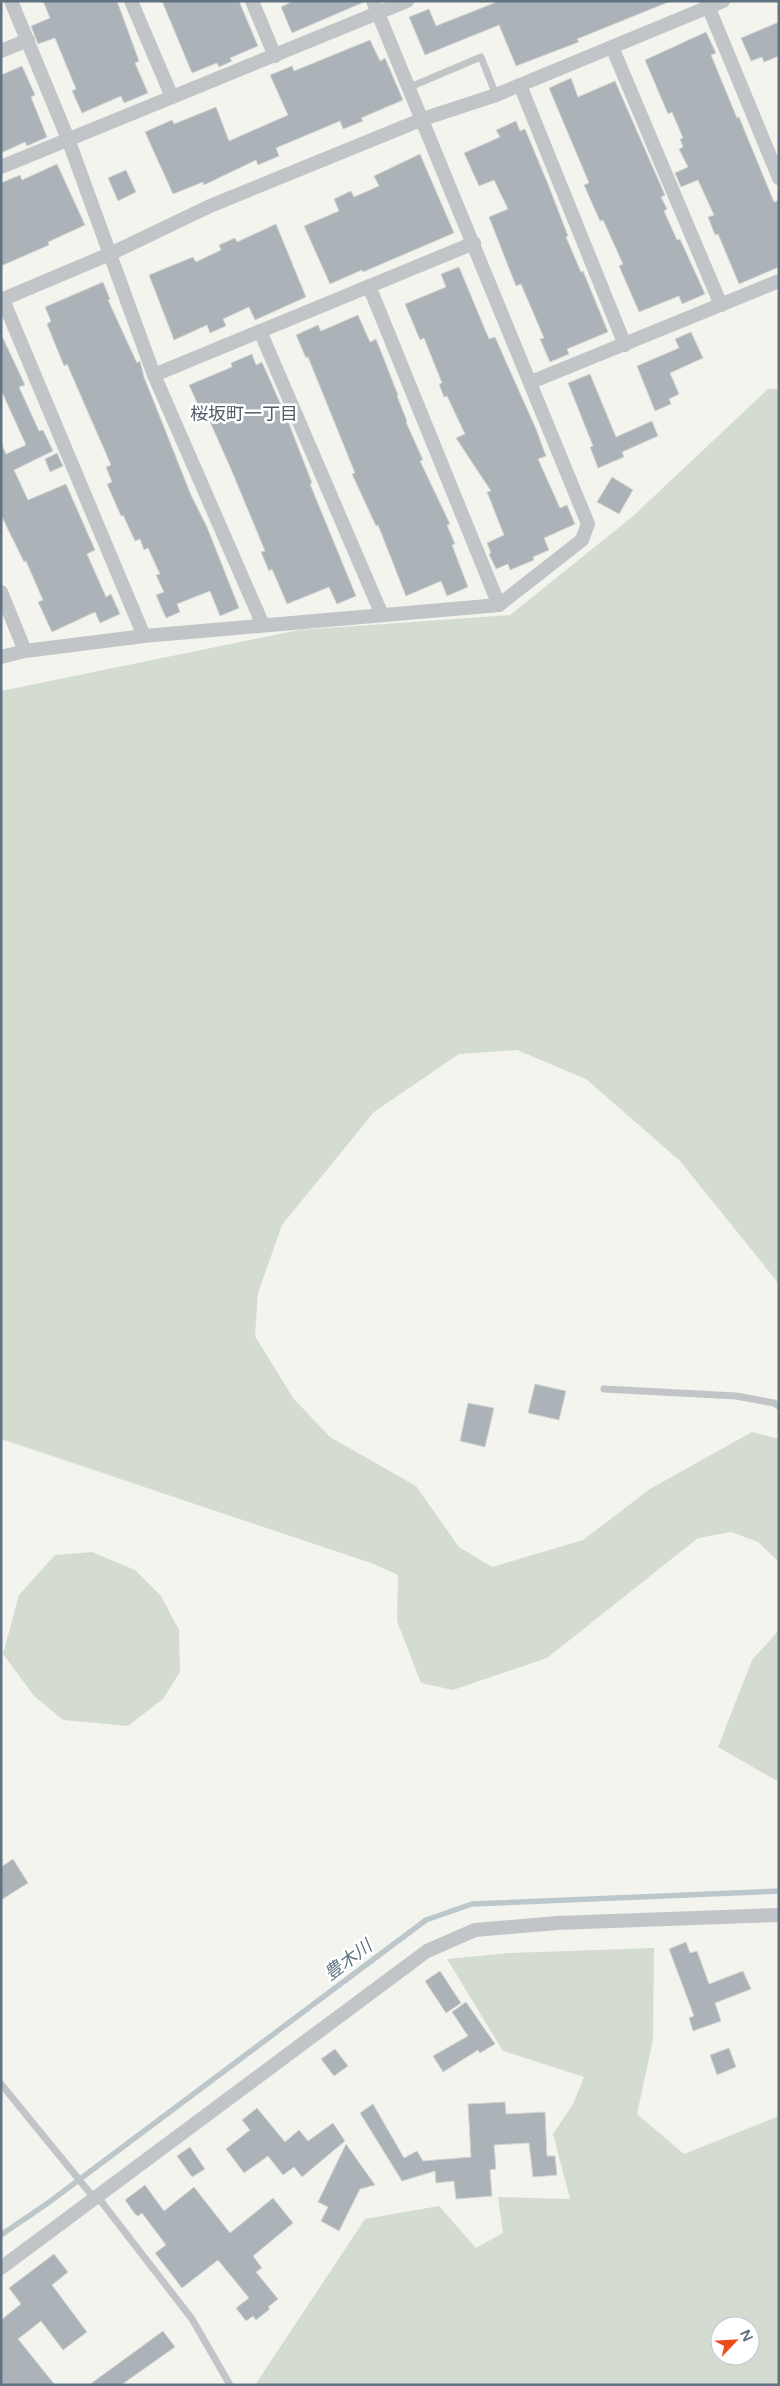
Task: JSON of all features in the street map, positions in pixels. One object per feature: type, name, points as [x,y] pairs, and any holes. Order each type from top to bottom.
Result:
[{"type":"street","points":[[11,1],[68,139],[112,253],[154,375],[263,625]]},
{"type":"street","points":[[131,1],[172,98]]},
{"type":"street","points":[[252,1],[275,56]]},
{"type":"street","points":[[1,167],[275,56],[375,7],[407,1]]},
{"type":"street","points":[[144,636],[2,300],[112,253],[210,206],[423,119],[520,86],[707,4],[723,1]]},
{"type":"street","points":[[707,4],[779,178]]},
{"type":"street","points":[[1,657],[26,651],[144,636],[499,605],[582,540],[588,524],[410,87],[375,7]]},
{"type":"street","points":[[1,52],[28,40]]},
{"type":"street","points":[[612,47],[721,305]]},
{"type":"street","points":[[520,86],[625,345]]},
{"type":"street","points":[[154,375],[474,243]]},
{"type":"street","points":[[531,382],[779,281]]},
{"type":"street","points":[[369,286],[499,605]]},
{"type":"street","points":[[260,331],[382,615]]},
{"type":"street","points":[[1,592],[26,651]]},
{"type":"street","points":[[1,2268],[93,2194],[427,1951],[475,1930],[557,1923],[779,1915]]},
{"type":"lane","points":[[410,87],[481,57],[496,95]]},
{"type":"lane","points":[[604,1389],[736,1396],[774,1403],[779,1406]]},
{"type":"lane","points":[[1,2084],[72,2168],[192,2319],[230,2385]]},
{"type":"shaded area","points":[[768,389],[779,389],[779,1284],[680,1161],[586,1079],[517,1050],[459,1054],[374,1112],[282,1225],[258,1293],[255,1336],[293,1398],[330,1437],[416,1486],[459,1547],[492,1567],[583,1540],[650,1489],[752,1432],[779,1439],[779,1562],[758,1542],[731,1532],[698,1538],[547,1658],[453,1690],[421,1683],[397,1621],[398,1575],[374,1564],[1,1439],[1,691],[299,630],[510,615],[632,517]]},
{"type":"shaded area","points":[[92,1552],[135,1570],[161,1596],[179,1630],[180,1672],[163,1699],[128,1726],[63,1720],[34,1696],[3,1654],[19,1595],[55,1555]]},
{"type":"shaded area","points":[[779,1630],[779,1782],[718,1747],[752,1660]]},
{"type":"shaded area","points":[[654,1948],[653,2040],[637,2114],[684,2154],[779,2116],[779,2385],[255,2385],[365,2219],[439,2206],[476,2248],[503,2233],[498,2197],[570,2199],[553,2134],[573,2104],[584,2077],[503,2051],[447,1959],[510,1953]]},
{"type":"building","points":[[43,1],[117,1],[139,61],[135,63],[148,93],[124,103],[121,96],[82,113],[72,91],[76,89],[55,38],[38,44],[31,26],[50,18]]},
{"type":"building","points":[[162,1],[239,1],[258,46],[230,58],[232,61],[219,67],[217,63],[192,73]]},
{"type":"building","points":[[293,1],[364,2],[292,33],[281,7]]},
{"type":"building","points":[[499,1],[671,1],[577,39],[579,42],[516,66],[499,25],[425,55],[409,17],[429,9],[436,26]]},
{"type":"building","points":[[779,22],[779,56],[764,62],[762,57],[751,61],[741,38]]},
{"type":"building","points":[[706,32],[716,53],[711,55],[737,118],[739,117],[774,202],[779,200],[779,267],[739,284],[718,234],[715,235],[708,217],[714,215],[698,180],[681,187],[675,173],[688,167],[679,149],[683,147],[680,139],[683,138],[672,112],[668,114],[645,60]]},
{"type":"building","points":[[370,40],[380,61],[385,58],[403,100],[361,118],[363,121],[343,129],[340,121],[276,148],[279,156],[258,165],[256,160],[204,185],[203,182],[173,194],[145,132],[172,120],[174,124],[216,107],[229,141],[288,115],[270,75],[292,66],[294,71]]},
{"type":"building","points":[[22,66],[35,95],[31,97],[47,137],[27,146],[25,142],[1,153],[1,75]]},
{"type":"building","points":[[571,78],[578,97],[615,81],[665,195],[661,197],[667,209],[664,211],[677,240],[680,239],[705,294],[682,304],[679,296],[639,312],[619,266],[623,264],[603,220],[600,221],[584,185],[589,183],[549,88]]},
{"type":"building","points":[[516,121],[520,131],[525,129],[568,236],[566,237],[581,272],[583,271],[608,332],[567,349],[569,354],[550,362],[540,339],[544,338],[521,284],[516,286],[489,217],[508,209],[494,180],[479,186],[464,153],[500,137],[496,130]]},
{"type":"building","points":[[420,154],[454,233],[330,284],[304,226],[339,211],[334,199],[351,191],[354,197],[379,186],[374,176]]},
{"type":"building","points":[[57,164],[85,225],[48,242],[49,245],[1,266],[1,183],[20,175],[22,180]]},
{"type":"building","points":[[126,170],[136,192],[118,201],[108,178]]},
{"type":"building","points":[[276,224],[306,297],[255,320],[249,307],[223,319],[226,326],[210,333],[207,325],[174,340],[149,275],[193,257],[196,262],[221,250],[219,245],[235,238],[237,242]]},
{"type":"building","points":[[459,267],[489,339],[495,337],[536,429],[546,456],[538,459],[560,508],[567,505],[575,524],[544,538],[549,550],[533,557],[534,560],[510,570],[508,564],[496,569],[489,554],[491,553],[487,543],[504,535],[487,492],[491,491],[456,438],[465,434],[447,396],[444,397],[439,384],[442,383],[424,338],[420,340],[405,304],[446,287],[441,274]]},
{"type":"building","points":[[103,282],[110,299],[108,300],[137,363],[140,361],[144,377],[191,495],[207,527],[239,608],[220,616],[210,591],[177,604],[180,612],[166,618],[156,595],[164,592],[156,575],[160,574],[148,548],[144,550],[140,539],[135,541],[123,515],[121,516],[107,484],[112,482],[106,467],[111,465],[67,364],[64,366],[47,324],[51,321],[45,307]]},
{"type":"building","points":[[358,315],[370,342],[376,339],[398,395],[406,422],[423,460],[420,461],[450,524],[447,525],[455,544],[452,545],[468,587],[447,596],[441,581],[406,596],[378,525],[376,526],[352,474],[355,473],[308,357],[306,358],[296,335],[318,325],[321,331]]},
{"type":"building","points":[[691,332],[703,358],[670,373],[679,394],[669,399],[671,404],[655,411],[637,366],[679,348],[675,339]]},
{"type":"building","points":[[1,334],[25,385],[19,387],[39,431],[43,430],[53,451],[14,470],[28,500],[66,484],[95,550],[87,554],[106,597],[111,594],[120,614],[100,623],[95,612],[52,632],[38,602],[43,600],[26,561],[24,562],[1,515],[1,443],[6,454],[26,445],[1,390]]},
{"type":"building","points":[[252,354],[256,365],[262,362],[288,421],[312,483],[310,484],[356,596],[337,604],[329,587],[287,604],[272,569],[269,571],[261,552],[265,551],[202,404],[198,405],[189,385],[232,367],[231,363]]},
{"type":"building","points":[[590,374],[616,437],[652,421],[658,436],[622,452],[624,457],[598,468],[590,447],[593,446],[568,383]]},
{"type":"building","points":[[57,453],[63,466],[50,472],[45,459]]},
{"type":"building","points":[[612,477],[633,490],[619,514],[597,502]]},
{"type":"building","points":[[535,1384],[566,1391],[559,1420],[528,1413]]},
{"type":"building","points":[[468,1403],[494,1408],[485,1447],[460,1441]]},
{"type":"building","points":[[13,1859],[28,1883],[1,1900],[1,1867]]},
{"type":"building","points":[[686,1942],[690,1953],[697,1951],[709,1984],[743,1971],[751,1989],[715,2003],[721,2021],[693,2031],[689,2018],[694,2016],[669,1949]]},
{"type":"building","points":[[440,1971],[461,2003],[446,2013],[425,1981]]},
{"type":"building","points":[[466,2002],[495,2044],[480,2053],[478,2050],[443,2072],[433,2056],[468,2036],[452,2012]]},
{"type":"building","points":[[729,2048],[736,2067],[717,2075],[710,2055]]},
{"type":"building","points":[[335,2049],[348,2066],[334,2076],[321,2059]]},
{"type":"building","points":[[505,2102],[506,2114],[545,2112],[547,2156],[555,2156],[557,2175],[533,2177],[529,2143],[494,2145],[496,2169],[490,2170],[492,2196],[456,2199],[454,2181],[436,2183],[435,2171],[402,2181],[360,2113],[373,2104],[404,2158],[417,2151],[423,2161],[471,2157],[468,2104]]},
{"type":"building","points":[[257,2108],[285,2142],[299,2130],[308,2141],[333,2123],[345,2141],[302,2177],[294,2167],[283,2175],[268,2156],[244,2173],[226,2149],[250,2130],[242,2120]]},
{"type":"building","points":[[346,2144],[375,2185],[360,2189],[339,2231],[321,2221],[328,2207],[318,2202]]},
{"type":"building","points":[[190,2147],[205,2169],[192,2177],[177,2156]]},
{"type":"building","points":[[145,2185],[164,2211],[194,2187],[230,2233],[273,2198],[293,2223],[253,2256],[262,2268],[256,2272],[278,2299],[268,2307],[270,2309],[256,2320],[253,2316],[246,2321],[236,2308],[249,2298],[218,2260],[182,2288],[155,2253],[166,2245],[142,2213],[138,2216],[135,2214],[125,2200]]},
{"type":"building","points":[[54,2254],[68,2272],[52,2285],[87,2332],[63,2350],[41,2321],[18,2339],[55,2385],[1,2385],[1,2320],[21,2304],[9,2288]]},
{"type":"building","points":[[163,2331],[175,2347],[121,2385],[89,2385]]},
{"type":"waterway","name":"豊木川","points":[[1,2235],[48,2203],[426,1920],[472,1904],[779,1891]]},
{"type":"district","name":"桜坂町一丁目","points":[[244,414]]}]
